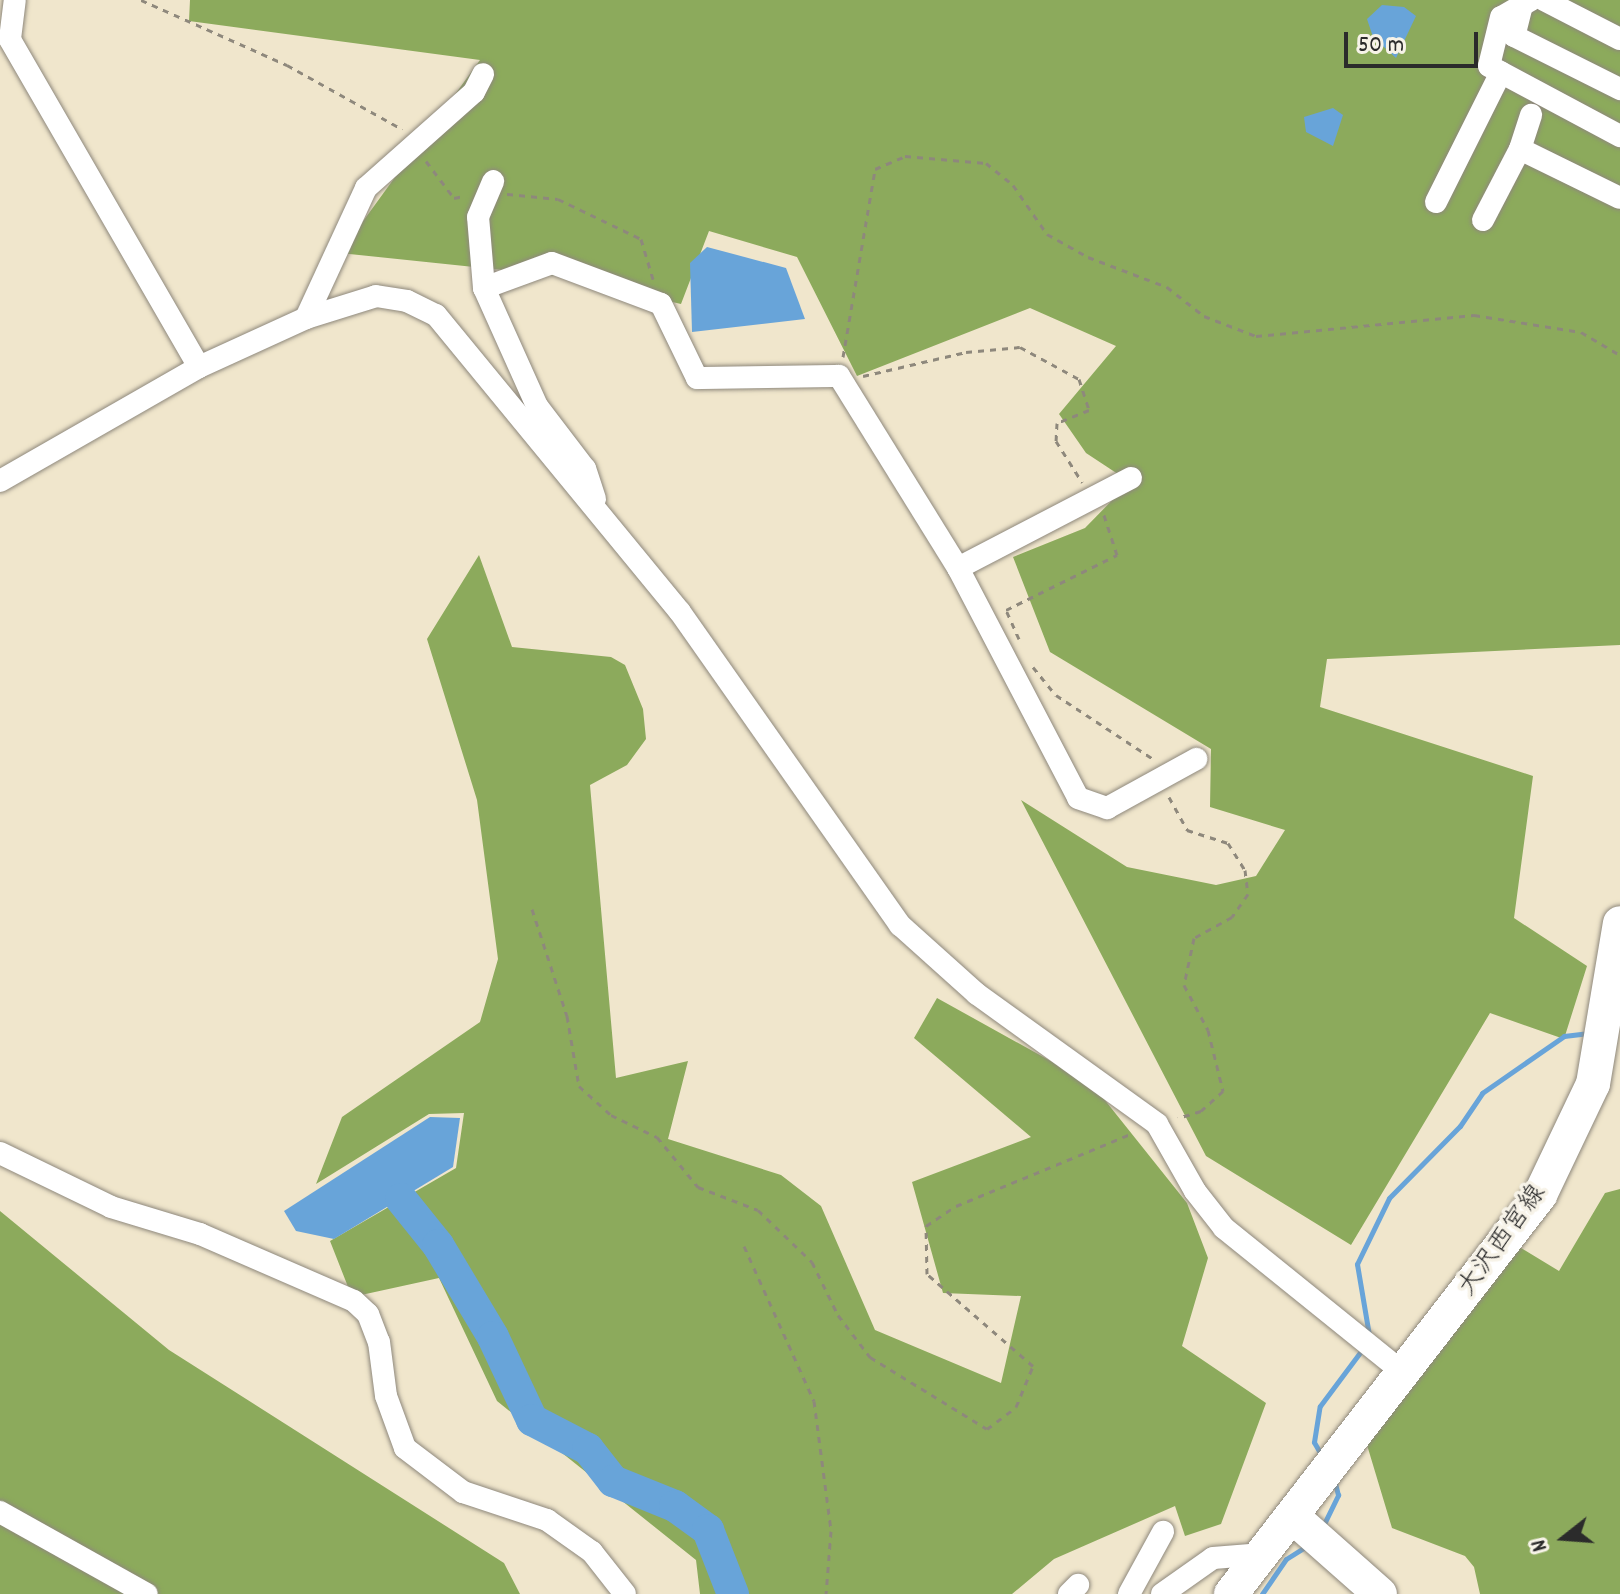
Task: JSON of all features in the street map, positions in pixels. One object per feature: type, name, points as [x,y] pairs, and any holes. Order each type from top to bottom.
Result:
[{"type":"main road","name":"大沢西宮線","points":[[1231,1594],[1263,1554],[1309,1529],[1329,1470],[1540,1195],[1581,1118],[1604,1034],[1620,923]]},
{"type":"main road","points":[[1309,1529],[1380,1594]]},
{"type":"street","points":[[15,0],[10,39],[199,367]]},
{"type":"street","points":[[1532,2],[1514,36],[1620,89]]},
{"type":"street","points":[[1620,39],[1532,2],[1501,17],[1489,66],[1620,136]]},
{"type":"street","points":[[1436,202],[1501,72]]},
{"type":"street","points":[[306,318],[366,188],[474,92],[483,74]]},
{"type":"street","points":[[1483,220],[1520,149],[1531,115]]},
{"type":"street","points":[[1520,149],[1620,198]]},
{"type":"street","points":[[493,181],[478,217],[484,288],[537,406],[585,469],[602,516]]},
{"type":"street","points":[[484,288],[552,263],[661,304],[697,378],[839,376],[958,568],[1078,798],[1107,808],[1196,759]]},
{"type":"street","points":[[0,481],[199,367],[306,318],[376,296],[407,301],[436,315],[689,625],[900,925],[977,994],[1157,1124],[1195,1191],[1224,1228],[1404,1373]]},
{"type":"street","points":[[958,568],[1131,478]]},
{"type":"street","points":[[0,1153],[111,1207],[200,1234],[354,1301],[368,1314],[379,1342],[386,1396],[405,1448],[463,1492],[547,1520],[592,1552],[625,1594]]},
{"type":"street","points":[[0,1512],[147,1594]]},
{"type":"street","points":[[1129,1594],[1163,1532]]},
{"type":"street","points":[[1162,1594],[1213,1558],[1263,1554]]},
{"type":"path","points":[[1086,485],[1076,477],[1056,441],[1057,423],[1089,410],[1079,379],[1020,347],[966,352],[872,376],[839,376],[858,291],[863,224],[875,169],[905,156],[986,163],[1013,185],[1047,234],[1088,257],[1167,287],[1204,316],[1256,336],[1474,315],[1581,332],[1620,355]]},
{"type":"path","points":[[1025,651],[1006,610],[1117,555],[1101,505]]},
{"type":"path","points":[[1031,665],[1056,695],[1162,766]]},
{"type":"path","points":[[532,909],[567,1016],[579,1086],[611,1115],[657,1137],[698,1187],[758,1210],[812,1262],[838,1315],[870,1357],[987,1429],[1016,1407],[1033,1366],[927,1274],[926,1226],[956,1206],[1157,1124],[1201,1111],[1223,1091],[1208,1030],[1184,985],[1194,938],[1232,917],[1248,894],[1245,870],[1228,843],[1187,830],[1168,795],[1170,785]]},
{"type":"path","points":[[744,1246],[814,1401],[831,1531],[826,1594]]},
{"type":"green space","points":[[190,0],[1620,0],[1620,645],[1327,659],[1320,707],[1533,776],[1514,918],[1587,966],[1564,1039],[1490,1013],[1351,1245],[1206,1156],[1021,800],[1127,867],[1216,885],[1256,876],[1285,830],[1210,807],[1211,749],[1050,652],[1013,557],[1085,528],[1130,482],[1086,453],[1059,414],[1116,346],[1030,308],[857,376],[797,257],[709,231],[681,304],[559,276],[340,253],[480,60],[189,21]]},
{"type":"green space","points":[[479,555],[512,647],[611,657],[625,665],[643,709],[646,739],[627,765],[590,785],[616,1078],[688,1061],[668,1139],[781,1175],[821,1206],[875,1330],[1001,1383],[1021,1296],[943,1293],[912,1182],[1031,1137],[914,1038],[937,998],[1092,1084],[1187,1203],[1208,1258],[1182,1346],[1266,1403],[1221,1524],[1185,1536],[1175,1506],[1054,1559],[1012,1594],[700,1594],[696,1560],[497,1401],[439,1278],[352,1297],[330,1241],[456,1168],[464,1113],[429,1114],[316,1184],[342,1117],[480,1022],[498,959],[477,800],[427,639]]},
{"type":"green space","points":[[1620,1189],[1620,1594],[1480,1594],[1474,1567],[1465,1556],[1392,1528],[1367,1445],[1511,1242],[1559,1271],[1605,1193]]},
{"type":"green space","points":[[0,1211],[169,1350],[504,1563],[520,1594],[0,1594]]},
{"type":"water","points":[[1382,5],[1404,7],[1416,16],[1396,58],[1373,37],[1367,19]]},
{"type":"water","points":[[1333,108],[1343,115],[1333,146],[1306,132],[1304,117]]},
{"type":"water","points":[[707,247],[786,268],[805,319],[692,332],[690,263]]},
{"type":"water","points":[[430,1117],[460,1118],[453,1167],[334,1239],[296,1231],[284,1211]]},
{"type":"waterway","points":[[1369,1335],[1357,1264],[1389,1198],[1460,1126],[1482,1093],[1564,1036],[1587,1033]]},
{"type":"waterway","points":[[401,1199],[438,1245],[493,1337],[532,1420],[588,1449],[613,1481],[675,1506],[708,1530],[733,1594]]},
{"type":"waterway","points":[[1322,1456],[1314,1442],[1320,1406],[1364,1347]]},
{"type":"waterway","points":[[1322,1528],[1338,1495],[1335,1483]]},
{"type":"waterway","points":[[1262,1594],[1286,1559],[1308,1545]]}]
